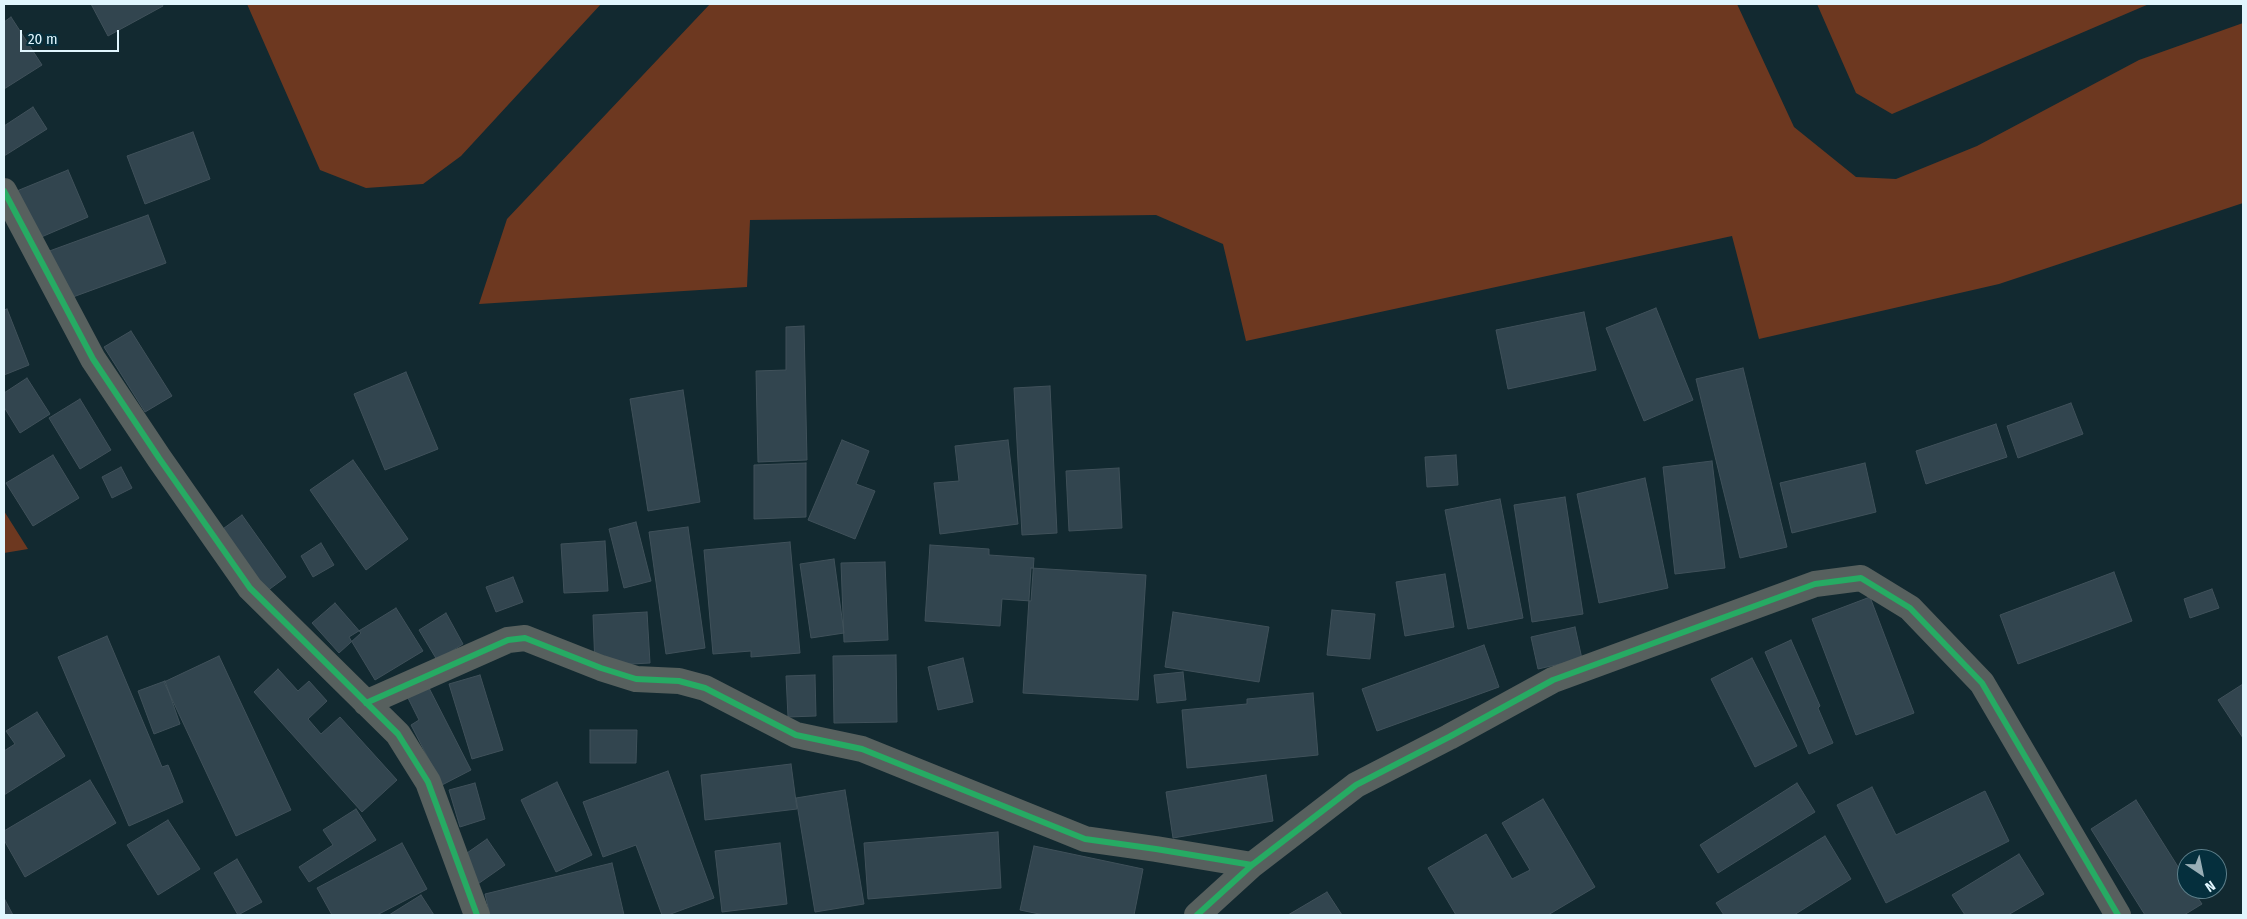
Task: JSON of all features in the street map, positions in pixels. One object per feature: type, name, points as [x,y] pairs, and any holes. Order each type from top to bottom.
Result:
[{"type":"street","points":[[4,191],[93,359],[159,458],[250,588],[398,734],[428,782],[477,915]]},
{"type":"street","points":[[1197,915],[1252,865],[1356,785],[1449,738],[1553,680],[1815,584],[1861,578],[1910,608],[1982,683],[2118,915]]},
{"type":"street","points":[[366,703],[508,640],[525,638],[601,668],[636,679],[679,681],[705,688],[796,735],[862,749],[1085,839],[1156,848],[1252,865]]},
{"type":"shaded area","points":[[247,4],[601,4],[461,156],[423,184],[366,188],[320,170]]},
{"type":"shaded area","points":[[710,4],[1737,4],[1794,127],[1856,177],[1896,179],[1977,146],[2139,60],[2243,23],[2243,203],[1999,284],[1759,339],[1732,236],[1246,341],[1223,244],[1156,215],[750,220],[747,287],[479,304],[507,219]]},
{"type":"shaded area","points":[[1817,4],[2149,4],[1892,114],[1856,93]]},
{"type":"shaded area","points":[[4,511],[28,549],[4,553]]},
{"type":"building","points":[[91,4],[162,4],[163,6],[108,36]]},
{"type":"building","points":[[11,17],[42,65],[4,89],[4,22]]},
{"type":"building","points":[[33,107],[47,129],[4,156],[4,126]]},
{"type":"building","points":[[193,132],[210,179],[145,204],[127,156]]},
{"type":"building","points":[[68,170],[88,217],[32,241],[12,193]]},
{"type":"building","points":[[148,215],[166,263],[62,301],[44,253]]},
{"type":"building","points":[[1656,308],[1693,400],[1644,421],[1606,328]]},
{"type":"building","points":[[7,309],[29,365],[4,375],[4,310]]},
{"type":"building","points":[[1584,312],[1596,370],[1508,389],[1496,330]]},
{"type":"building","points":[[804,326],[807,460],[758,462],[756,371],[786,370],[786,327]]},
{"type":"building","points":[[131,331],[172,396],[145,412],[104,347]]},
{"type":"building","points":[[1743,368],[1787,547],[1740,558],[1696,379]]},
{"type":"building","points":[[406,372],[438,449],[385,470],[354,394]]},
{"type":"building","points":[[27,378],[50,414],[20,433],[4,407],[4,393]]},
{"type":"building","points":[[1050,386],[1057,533],[1022,535],[1014,388]]},
{"type":"building","points":[[683,390],[700,502],[648,511],[630,399]]},
{"type":"building","points":[[80,399],[111,450],[80,469],[49,418]]},
{"type":"building","points":[[2071,403],[2083,434],[2018,458],[2007,426]]},
{"type":"building","points":[[1996,424],[2007,457],[1926,484],[1916,451]]},
{"type":"building","points":[[842,440],[869,451],[856,484],[875,491],[855,539],[808,520]]},
{"type":"building","points":[[1008,440],[1018,524],[940,534],[934,483],[959,481],[955,446]]},
{"type":"building","points":[[53,455],[79,498],[33,526],[6,483]]},
{"type":"building","points":[[1456,455],[1458,485],[1427,487],[1425,457]]},
{"type":"building","points":[[353,460],[408,539],[366,570],[310,490]]},
{"type":"building","points":[[1712,461],[1725,568],[1675,574],[1663,467]]},
{"type":"building","points":[[806,463],[806,517],[754,519],[754,465]]},
{"type":"building","points":[[1865,463],[1876,512],[1792,533],[1780,483]]},
{"type":"building","points":[[121,467],[132,488],[112,498],[102,477]]},
{"type":"building","points":[[1119,468],[1122,528],[1069,531],[1066,471]]},
{"type":"building","points":[[1645,478],[1668,588],[1599,603],[1577,494]]},
{"type":"building","points":[[1565,497],[1583,614],[1532,622],[1514,505]]},
{"type":"building","points":[[1500,499],[1523,618],[1468,629],[1445,510]]},
{"type":"building","points":[[242,515],[286,577],[263,594],[220,531]]},
{"type":"building","points":[[636,522],[651,581],[624,588],[609,529]]},
{"type":"building","points":[[688,527],[705,648],[666,654],[649,532]]},
{"type":"building","points":[[605,541],[608,591],[564,593],[561,544]]},
{"type":"building","points":[[790,542],[800,653],[751,657],[751,651],[713,654],[704,550]]},
{"type":"building","points":[[321,543],[334,565],[313,577],[301,556]]},
{"type":"building","points":[[930,545],[989,549],[989,555],[1034,558],[1031,601],[1002,599],[1000,626],[925,621]]},
{"type":"building","points":[[834,559],[844,633],[811,638],[800,564]]},
{"type":"building","points":[[885,562],[888,640],[844,642],[841,563]]},
{"type":"building","points":[[1031,568],[1146,575],[1138,700],[1023,693]]},
{"type":"building","points":[[2114,572],[2132,621],[2018,664],[2000,615]]},
{"type":"building","points":[[1445,574],[1454,627],[1405,636],[1396,582]]},
{"type":"building","points":[[513,577],[523,602],[496,612],[486,587]]},
{"type":"building","points":[[2212,589],[2219,608],[2190,618],[2184,599]]},
{"type":"building","points":[[1870,597],[1914,713],[1856,735],[1812,619]]},
{"type":"building","points":[[335,603],[361,633],[339,653],[312,623]]},
{"type":"building","points":[[396,608],[423,651],[375,680],[349,637]]},
{"type":"building","points":[[1332,610],[1375,614],[1370,659],[1327,655]]},
{"type":"building","points":[[647,612],[650,663],[595,666],[593,615]]},
{"type":"building","points":[[1173,612],[1269,627],[1259,682],[1165,667]]},
{"type":"building","points":[[446,613],[463,644],[437,660],[419,630]]},
{"type":"building","points":[[1575,627],[1582,659],[1538,669],[1531,637]]},
{"type":"building","points":[[107,636],[162,767],[168,765],[183,802],[129,826],[58,657]]},
{"type":"building","points":[[1791,640],[1820,706],[1818,708],[1833,743],[1809,754],[1765,652]]},
{"type":"building","points":[[1484,645],[1499,687],[1377,731],[1362,689]]},
{"type":"building","points":[[896,655],[897,722],[834,723],[833,656]]},
{"type":"building","points":[[219,656],[291,810],[236,836],[164,682]]},
{"type":"building","points":[[963,658],[973,702],[938,710],[928,667]]},
{"type":"building","points":[[1752,658],[1797,746],[1755,767],[1711,679]]},
{"type":"building","points":[[278,669],[298,691],[309,681],[327,701],[308,719],[321,734],[340,717],[397,780],[362,812],[254,692]]},
{"type":"building","points":[[1183,672],[1186,700],[1157,703],[1154,675]]},
{"type":"building","points":[[480,675],[503,750],[472,759],[449,684]]},
{"type":"building","points":[[815,675],[816,716],[788,717],[786,676]]},
{"type":"building","points":[[165,681],[180,724],[154,734],[138,691]]},
{"type":"building","points":[[2243,684],[2243,738],[2218,700]]},
{"type":"building","points":[[428,686],[471,770],[442,785],[411,725],[419,720],[407,696]]},
{"type":"building","points":[[1313,693],[1318,755],[1187,768],[1182,710],[1247,704],[1247,699]]},
{"type":"building","points":[[37,712],[65,756],[4,795],[4,751],[15,744],[6,731]]},
{"type":"building","points":[[590,730],[637,730],[636,763],[590,763]]},
{"type":"building","points":[[791,764],[797,809],[705,820],[701,775]]},
{"type":"building","points":[[668,771],[714,898],[668,915],[662,915],[636,845],[603,857],[583,802]]},
{"type":"building","points":[[1266,775],[1273,821],[1173,838],[1166,792]]},
{"type":"building","points":[[90,780],[116,823],[25,877],[4,840],[4,831]]},
{"type":"building","points":[[557,782],[592,855],[556,872],[521,800]]},
{"type":"building","points":[[475,783],[485,819],[460,827],[449,790]]},
{"type":"building","points":[[1797,783],[1815,812],[1718,873],[1700,845]]},
{"type":"building","points":[[1872,787],[1896,835],[1985,791],[2009,841],[1886,903],[1837,805]]},
{"type":"building","points":[[845,790],[864,904],[815,912],[796,798]]},
{"type":"building","points":[[1543,799],[1595,887],[1548,915],[1456,915],[1428,868],[1486,834],[1512,879],[1530,870],[1502,823]]},
{"type":"building","points":[[2136,800],[2177,865],[2177,899],[2199,899],[2202,904],[2184,915],[2145,915],[2091,829]]},
{"type":"building","points":[[356,809],[376,840],[309,882],[299,867],[333,845],[323,830]]},
{"type":"building","points":[[168,820],[200,869],[158,895],[127,845]]},
{"type":"building","points":[[998,832],[1001,888],[868,899],[864,843]]},
{"type":"building","points":[[1825,836],[1851,879],[1794,915],[1724,915],[1716,903]]},
{"type":"building","points":[[487,839],[505,865],[475,886],[457,860]]},
{"type":"building","points":[[402,843],[427,889],[377,915],[332,915],[317,888]]},
{"type":"building","points":[[780,843],[787,904],[722,912],[715,851]]},
{"type":"building","points":[[1034,846],[1143,869],[1134,915],[1044,915],[1020,910]]},
{"type":"building","points":[[2019,854],[2044,894],[2008,915],[1965,915],[1952,895]]},
{"type":"building","points":[[237,859],[262,902],[238,915],[214,873]]},
{"type":"building","points":[[612,863],[624,915],[490,915],[485,894]]},
{"type":"building","points":[[1327,892],[1342,915],[1288,915]]},
{"type":"building","points":[[421,895],[434,915],[389,915]]},
{"type":"building","points":[[4,898],[13,915],[4,915]]},
{"type":"cycle path","points":[[4,191],[93,359],[159,458],[250,588],[398,734],[428,782],[477,915]]},
{"type":"cycle path","points":[[1197,915],[1252,865],[1356,785],[1553,680],[1815,584],[1861,578],[1910,608],[1982,683],[2118,915]]},
{"type":"cycle path","points":[[366,703],[508,640],[525,638],[601,668],[636,679],[679,681],[705,688],[796,735],[862,749],[1085,839],[1252,865]]}]
